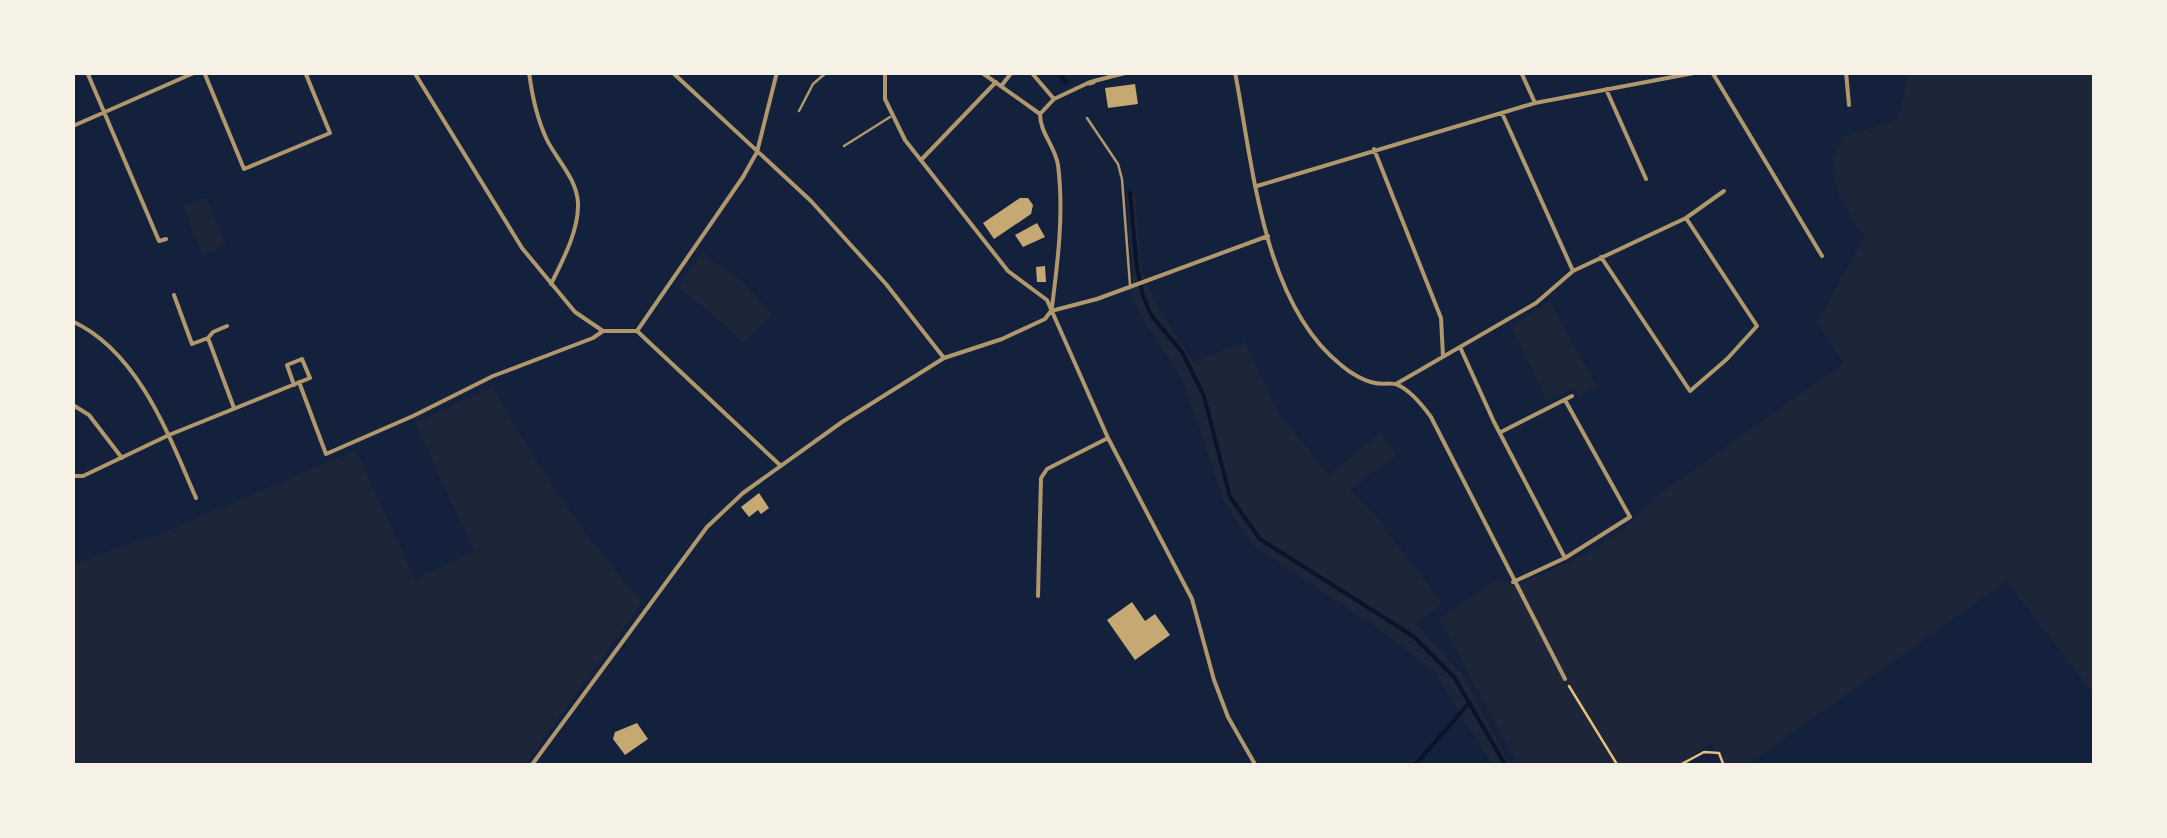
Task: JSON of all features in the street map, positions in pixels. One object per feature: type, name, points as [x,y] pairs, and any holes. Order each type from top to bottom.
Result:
[{"type":"street","points":[[87,72],[159,241],[166,238]]},
{"type":"street","points":[[73,126],[196,72]]},
{"type":"street","points":[[204,72],[244,168],[330,133],[304,72]]},
{"type":"street","points":[[414,72],[522,248],[575,312],[604,331],[638,331],[780,466]]},
{"type":"street","points":[[529,72],[537,117],[572,182],[578,202],[565,257],[551,284]]},
{"type":"street","points":[[672,72],[812,201],[944,358]]},
{"type":"street","points":[[638,331],[757,152],[777,72]]},
{"type":"street","points":[[981,72],[1040,114]]},
{"type":"street","points":[[922,159],[1012,72]]},
{"type":"street","points":[[1031,72],[1054,99]]},
{"type":"street","points":[[531,766],[707,526],[743,493],[842,422],[944,358],[1002,339],[1045,319],[1051,311],[1060,182],[1057,158],[1040,126],[1040,114],[1054,99],[1091,82],[1128,72]]},
{"type":"street","points":[[1235,72],[1268,236],[1288,300],[1316,342],[1343,367],[1372,383],[1396,384],[1536,304],[1573,271],[1686,218],[1724,191]]},
{"type":"street","points":[[1521,72],[1535,103]]},
{"type":"street","points":[[1257,186],[1535,103],[1700,72]]},
{"type":"street","points":[[1712,72],[1822,256]]},
{"type":"street","points":[[1846,72],[1849,106]]},
{"type":"street","points":[[883,73],[891,116],[922,159],[998,259],[1048,300],[1108,438],[1192,599],[1221,699],[1256,766]]},
{"type":"street","points":[[1606,89],[1646,178]]},
{"type":"street","points":[[1502,113],[1573,271]]},
{"type":"street","points":[[1374,150],[1442,318],[1443,357]]},
{"type":"street","points":[[1602,256],[1690,391],[1727,360],[1757,326],[1686,218]]},
{"type":"street","points":[[1051,311],[1268,236]]},
{"type":"street","points":[[174,295],[192,344],[228,326]]},
{"type":"street","points":[[72,321],[104,341],[122,362],[169,435],[196,498]]},
{"type":"street","points":[[72,476],[83,476],[169,435],[297,384],[310,378],[302,359],[287,365],[297,384],[326,454],[493,376],[604,331]]},
{"type":"street","points":[[208,338],[234,408]]},
{"type":"street","points":[[1460,347],[1565,558]]},
{"type":"street","points":[[1396,384],[1431,417],[1565,679]]},
{"type":"street","points":[[1502,432],[1572,396]]},
{"type":"street","points":[[1513,582],[1565,558],[1630,517],[1564,400]]},
{"type":"street","points":[[73,404],[90,415],[122,458]]},
{"type":"street","points":[[1038,596],[1041,478],[1046,469],[1108,438]]},
{"type":"lane","points":[[799,111],[813,84],[827,72]]},
{"type":"lane","points":[[844,146],[891,116]]},
{"type":"lane","points":[[1087,118],[1118,164],[1132,286]]},
{"type":"path","points":[[1565,679],[1618,766]]},
{"type":"path","points":[[1678,766],[1704,752],[1719,752],[1724,766]]},
{"type":"shaded area","points":[[1909,73],[2094,73],[2094,695],[2007,581],[1747,765],[1725,765],[1710,744],[1679,765],[1518,765],[1439,618],[1498,579],[1517,585],[1610,539],[1655,497],[1844,363],[1817,323],[1864,237],[1837,189],[1833,165],[1843,137],[1898,119]]},
{"type":"shaded area","points":[[1135,194],[1142,273],[1160,311],[1193,362],[1245,342],[1281,417],[1329,475],[1380,433],[1397,455],[1350,490],[1373,513],[1442,604],[1415,623],[1462,674],[1510,765],[1493,765],[1434,672],[1377,627],[1254,547],[1238,523],[1223,499],[1181,376],[1130,294],[1133,276],[1126,195]]},
{"type":"shaded area","points":[[206,197],[226,245],[203,255],[183,207]]},
{"type":"shaded area","points":[[702,252],[742,282],[772,314],[743,343],[678,288]]},
{"type":"shaded area","points":[[1550,301],[1597,387],[1579,396],[1574,388],[1547,401],[1511,327]]},
{"type":"shaded area","points":[[493,387],[562,499],[642,602],[525,765],[73,765],[73,564],[172,529],[356,450],[415,579],[474,551],[415,423]]},
{"type":"building","points":[[1135,84],[1138,104],[1108,108],[1105,88]]},
{"type":"building","points":[[1020,198],[1028,198],[1033,205],[1031,214],[994,239],[983,223]]},
{"type":"building","points":[[1037,223],[1045,237],[1023,247],[1015,235]]},
{"type":"building","points":[[1045,266],[1046,282],[1037,282],[1036,267]]},
{"type":"building","points":[[759,493],[769,508],[749,517],[741,507]]},
{"type":"building","points":[[1132,602],[1145,621],[1155,614],[1170,635],[1135,660],[1107,620]]},
{"type":"building","points":[[637,723],[648,739],[625,755],[613,739],[615,732]]},
{"type":"waterway","points":[[1059,72],[1066,83]]},
{"type":"waterway","points":[[1130,193],[1143,295],[1151,315],[1182,352],[1204,396],[1230,497],[1260,539],[1413,636],[1454,677],[1506,766]]},
{"type":"waterway","points":[[1414,766],[1470,702]]}]
